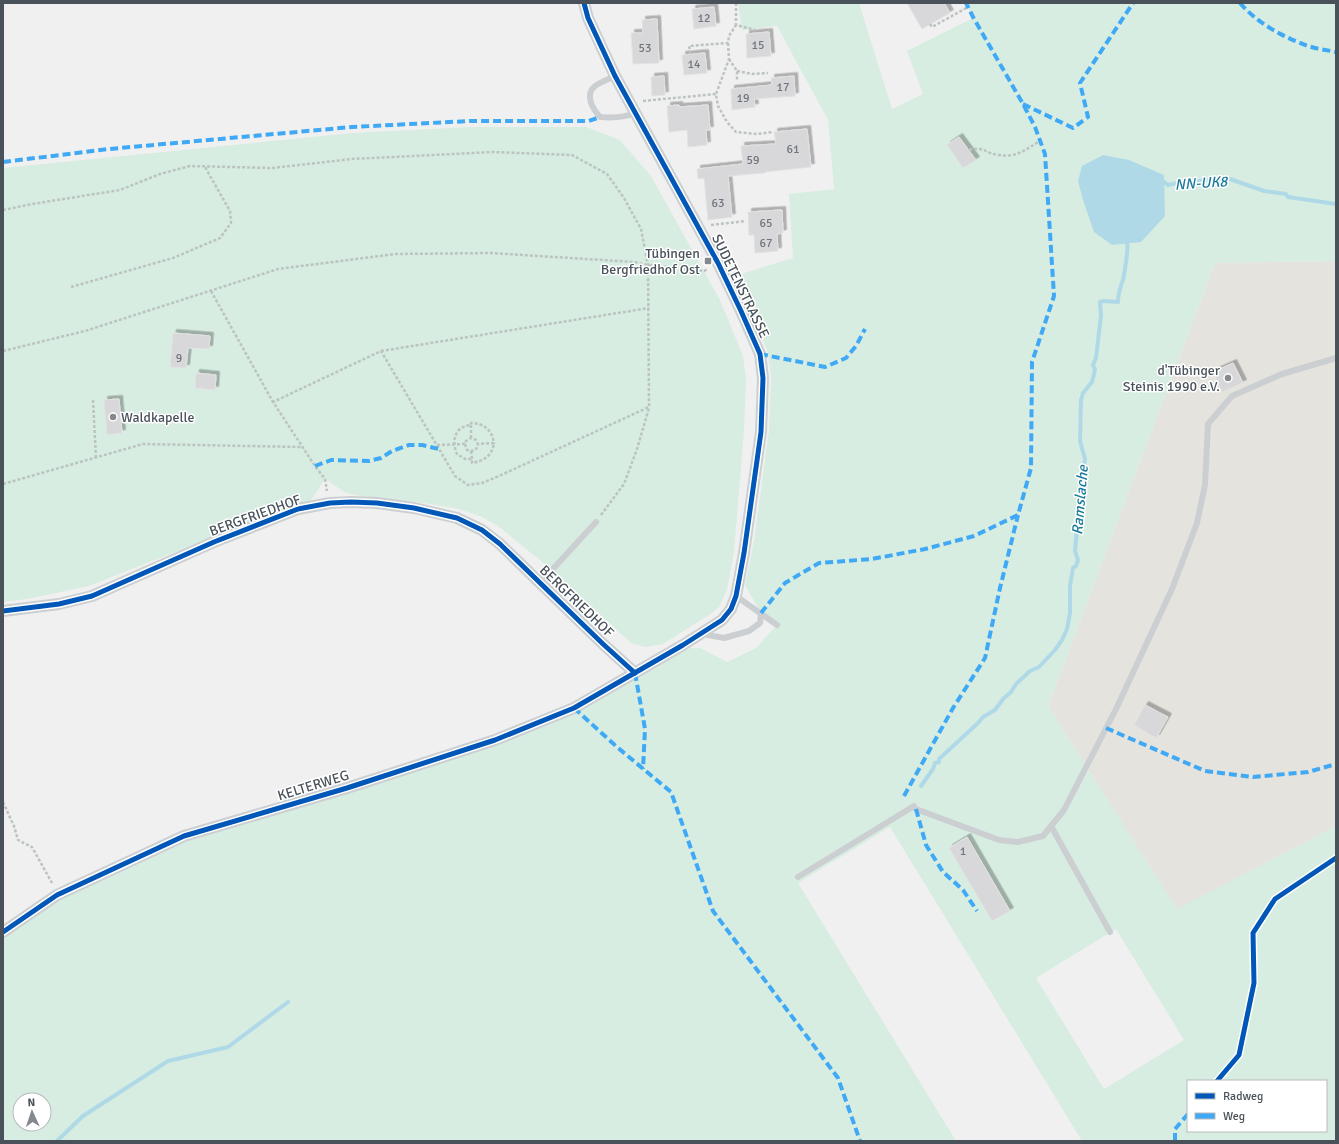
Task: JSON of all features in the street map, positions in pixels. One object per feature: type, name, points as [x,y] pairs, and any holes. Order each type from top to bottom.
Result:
[{"type":"street","name":"SUDETENSTRASSE","points":[[584,3],[588,18],[615,76],[662,158],[742,311],[760,354],[763,378],[761,432],[744,553],[736,596],[731,609],[722,620],[635,673]]},
{"type":"street","name":"BERGFRIEDHOF","points":[[3,611],[59,604],[92,596],[214,542],[298,509],[330,503],[377,503],[414,508],[457,518],[482,530],[500,544],[543,584],[603,644],[635,673]]},
{"type":"street","name":"KELTERWEG","points":[[3,932],[57,895],[184,836],[347,788],[495,740],[574,708],[635,673]]},
{"type":"lane","points":[[615,76],[595,86],[590,93],[590,102],[594,111],[600,117],[615,118],[628,116],[632,107]]},
{"type":"lane","points":[[798,877],[915,808],[999,840],[1018,842],[1043,836],[1064,810],[1106,728],[1172,589],[1197,523],[1205,485],[1208,424],[1232,396],[1282,374],[1336,358]]},
{"type":"lane","points":[[543,584],[552,570],[596,522]]},
{"type":"lane","points":[[736,596],[777,625]]},
{"type":"lane","points":[[701,633],[724,638],[749,631],[760,623],[762,613]]},
{"type":"lane","points":[[1051,826],[1110,932]]},
{"type":"path","points":[[736,3],[736,25],[729,36],[728,43],[729,59],[716,94],[718,106],[727,122],[736,132],[758,134],[773,132]]},
{"type":"path","points":[[930,24],[932,26],[968,7]]},
{"type":"path","points":[[736,25],[755,30]]},
{"type":"path","points":[[691,54],[689,46],[728,43]]},
{"type":"path","points":[[729,59],[737,71],[737,81]]},
{"type":"path","points":[[737,71],[752,74],[768,73]]},
{"type":"path","points":[[632,107],[716,94]]},
{"type":"path","points":[[969,150],[982,149],[999,155],[1019,154],[1040,141]]},
{"type":"path","points":[[3,210],[120,190],[160,174],[190,166],[272,168],[352,159],[493,152],[572,155],[607,174],[624,198],[640,229],[648,265],[649,407],[638,449],[624,484],[596,522]]},
{"type":"path","points":[[71,287],[174,258],[220,238],[231,223],[230,211],[205,166]]},
{"type":"path","points":[[698,226],[746,221]]},
{"type":"path","points":[[3,351],[85,330],[278,269],[395,254],[491,253],[634,262],[704,271],[718,263]]},
{"type":"path","points":[[211,291],[272,402],[314,466],[325,479]]},
{"type":"path","points":[[272,402],[381,351],[649,308]]},
{"type":"path","points":[[381,351],[455,476],[468,485],[482,483],[649,407]]},
{"type":"path","points":[[93,400],[96,458]]},
{"type":"path","points":[[471,451],[472,459],[472,463],[484,460],[491,454],[494,443],[493,436],[487,427],[477,423],[471,423],[471,425],[464,426],[455,436],[454,444],[457,454],[465,459],[472,459]]},
{"type":"path","points":[[471,425],[471,438]]},
{"type":"path","points":[[471,438],[476,440],[478,444]]},
{"type":"path","points":[[465,444],[466,441],[471,438]]},
{"type":"path","points":[[478,444],[494,443]]},
{"type":"path","points":[[3,484],[143,444],[302,447]]},
{"type":"path","points":[[436,445],[465,444]]},
{"type":"path","points":[[465,444],[467,450],[471,451]]},
{"type":"path","points":[[471,451],[477,448],[478,444]]},
{"type":"path","points":[[3,802],[14,826],[18,840],[32,847],[48,876]]},
{"type":"shaded area","points":[[1336,261],[1336,826],[1177,910],[1048,706],[1215,263]]},
{"type":"green space","points":[[738,3],[859,3],[892,109],[923,94],[907,51],[973,18],[966,3],[1336,3],[1336,261],[1215,263],[1048,706],[1177,909],[1336,826],[1336,1141],[1082,1141],[890,827],[798,883],[956,1141],[3,1141],[3,939],[60,900],[187,841],[499,743],[687,648],[700,648],[727,662],[756,648],[777,625],[761,613],[745,585],[754,541],[769,430],[771,376],[768,353],[753,313],[735,276],[793,258],[789,194],[834,189],[828,120],[777,26],[742,30]],"holes":[[[1116,929],[1184,1040],[1104,1089],[1036,978]]]},
{"type":"green space","points":[[470,127],[586,127],[620,140],[651,176],[720,300],[743,356],[746,379],[744,431],[734,552],[727,590],[719,607],[663,644],[645,647],[631,643],[552,570],[498,526],[482,517],[459,509],[417,502],[374,499],[346,493],[325,479],[310,502],[213,537],[89,586],[27,599],[3,602],[3,168],[352,133]]},
{"type":"water","points":[[1103,155],[1129,160],[1164,175],[1165,216],[1141,242],[1112,245],[1094,232],[1078,181],[1082,166]]},
{"type":"building","points":[[907,3],[944,3],[950,13],[922,29]]},
{"type":"building","points":[[714,7],[716,26],[694,29],[692,9]]},
{"type":"building","points":[[657,19],[659,63],[633,64],[631,33],[643,33],[642,20]]},
{"type":"building","points":[[769,32],[771,56],[747,58],[746,34]]},
{"type":"building","points":[[705,53],[707,73],[684,75],[682,55]]},
{"type":"building","points":[[664,76],[665,95],[652,96],[651,77]]},
{"type":"building","points":[[794,76],[795,96],[754,99],[755,107],[732,110],[731,89],[772,85],[771,78]]},
{"type":"building","points":[[679,105],[679,107],[708,105],[710,130],[706,130],[707,145],[688,147],[687,130],[669,132],[667,106]]},
{"type":"building","points":[[807,129],[811,167],[728,176],[732,217],[708,220],[704,178],[698,179],[697,169],[743,164],[741,146],[776,144],[774,132]]},
{"type":"building","points":[[959,137],[976,160],[963,168],[947,145]]},
{"type":"building","points":[[782,210],[783,233],[777,234],[778,251],[755,253],[754,235],[749,235],[748,212]]},
{"type":"building","points":[[173,333],[210,336],[209,349],[188,348],[186,368],[170,367]]},
{"type":"building","name":"d'Tübinger Steinis 1990 e.V.","points":[[1233,363],[1243,383],[1222,392],[1213,372]]},
{"type":"building","points":[[196,373],[216,375],[215,390],[195,388]]},
{"type":"building","name":"Waldkapelle","points":[[119,399],[122,433],[107,435],[104,400]]},
{"type":"building","points":[[1145,705],[1168,717],[1156,738],[1134,725]]},
{"type":"building","points":[[967,837],[1010,911],[992,921],[949,848]]},
{"type":"waterway","name":"NN-UK8","points":[[1161,180],[1168,185],[1183,182],[1230,179],[1264,191],[1286,194],[1288,197],[1336,204]]},
{"type":"waterway","name":"Ramslache","points":[[921,786],[933,769],[935,763],[939,762],[939,759],[983,717],[995,710],[1016,684],[1030,671],[1039,667],[1055,650],[1067,629],[1070,613],[1070,586],[1073,568],[1076,566],[1078,560],[1075,551],[1081,495],[1080,488],[1085,459],[1080,441],[1081,400],[1083,393],[1092,382],[1095,370],[1093,365],[1096,358],[1101,315],[1100,302],[1118,302],[1128,248],[1127,238]]},
{"type":"waterway","points":[[57,1141],[83,1116],[168,1061],[228,1047],[288,1002]]},
{"type":"marked path","points":[[761,613],[785,583],[819,563],[872,559],[925,549],[974,536],[1018,515],[1031,468],[1032,362],[1054,296],[1045,154],[1035,127],[1023,104],[966,3]]},
{"type":"marked path","points":[[1023,104],[1073,128],[1088,117],[1080,83],[1133,3]]},
{"type":"marked path","points":[[1240,3],[1254,17],[1280,34],[1308,46],[1336,52]]},
{"type":"marked path","points":[[3,162],[109,149],[352,127],[470,121],[589,121],[600,117]]},
{"type":"marked path","points":[[760,354],[825,367],[846,358],[856,346],[865,329]]},
{"type":"marked path","points":[[315,466],[331,460],[369,461],[381,458],[392,451],[409,445],[422,445],[439,449]]},
{"type":"marked path","points":[[904,796],[953,708],[985,658],[1018,515]]},
{"type":"marked path","points":[[635,673],[645,729],[643,769]]},
{"type":"marked path","points":[[574,708],[617,747],[671,792],[713,911],[838,1078],[860,1141]]},
{"type":"marked path","points":[[1106,728],[1205,771],[1253,777],[1308,772],[1336,764]]},
{"type":"marked path","points":[[916,809],[926,845],[943,872],[963,890],[977,911]]},
{"type":"marked path","points":[[1175,1141],[1175,1129],[1187,1115]]},
{"type":"cycle path","points":[[3,932],[57,895],[184,836],[347,788],[495,740],[574,708],[683,645],[722,620],[731,609],[736,596],[744,553],[761,432],[763,378],[760,354],[718,263],[615,76],[588,18],[584,3]]},
{"type":"cycle path","points":[[3,611],[59,604],[92,596],[214,542],[298,509],[330,503],[377,503],[414,508],[457,518],[482,530],[500,544],[635,673]]},
{"type":"cycle path","points":[[1218,1080],[1239,1055],[1254,983],[1253,933],[1275,899],[1336,858]]},
{"type":"place","name":"Tübingen Bergfriedhof Ost","points":[[708,261]]},
{"type":"place","name":"d'Tübinger Steinis 1990 e.V.","points":[[1228,378]]},
{"type":"place","name":"Waldkapelle","points":[[113,417]]}]
